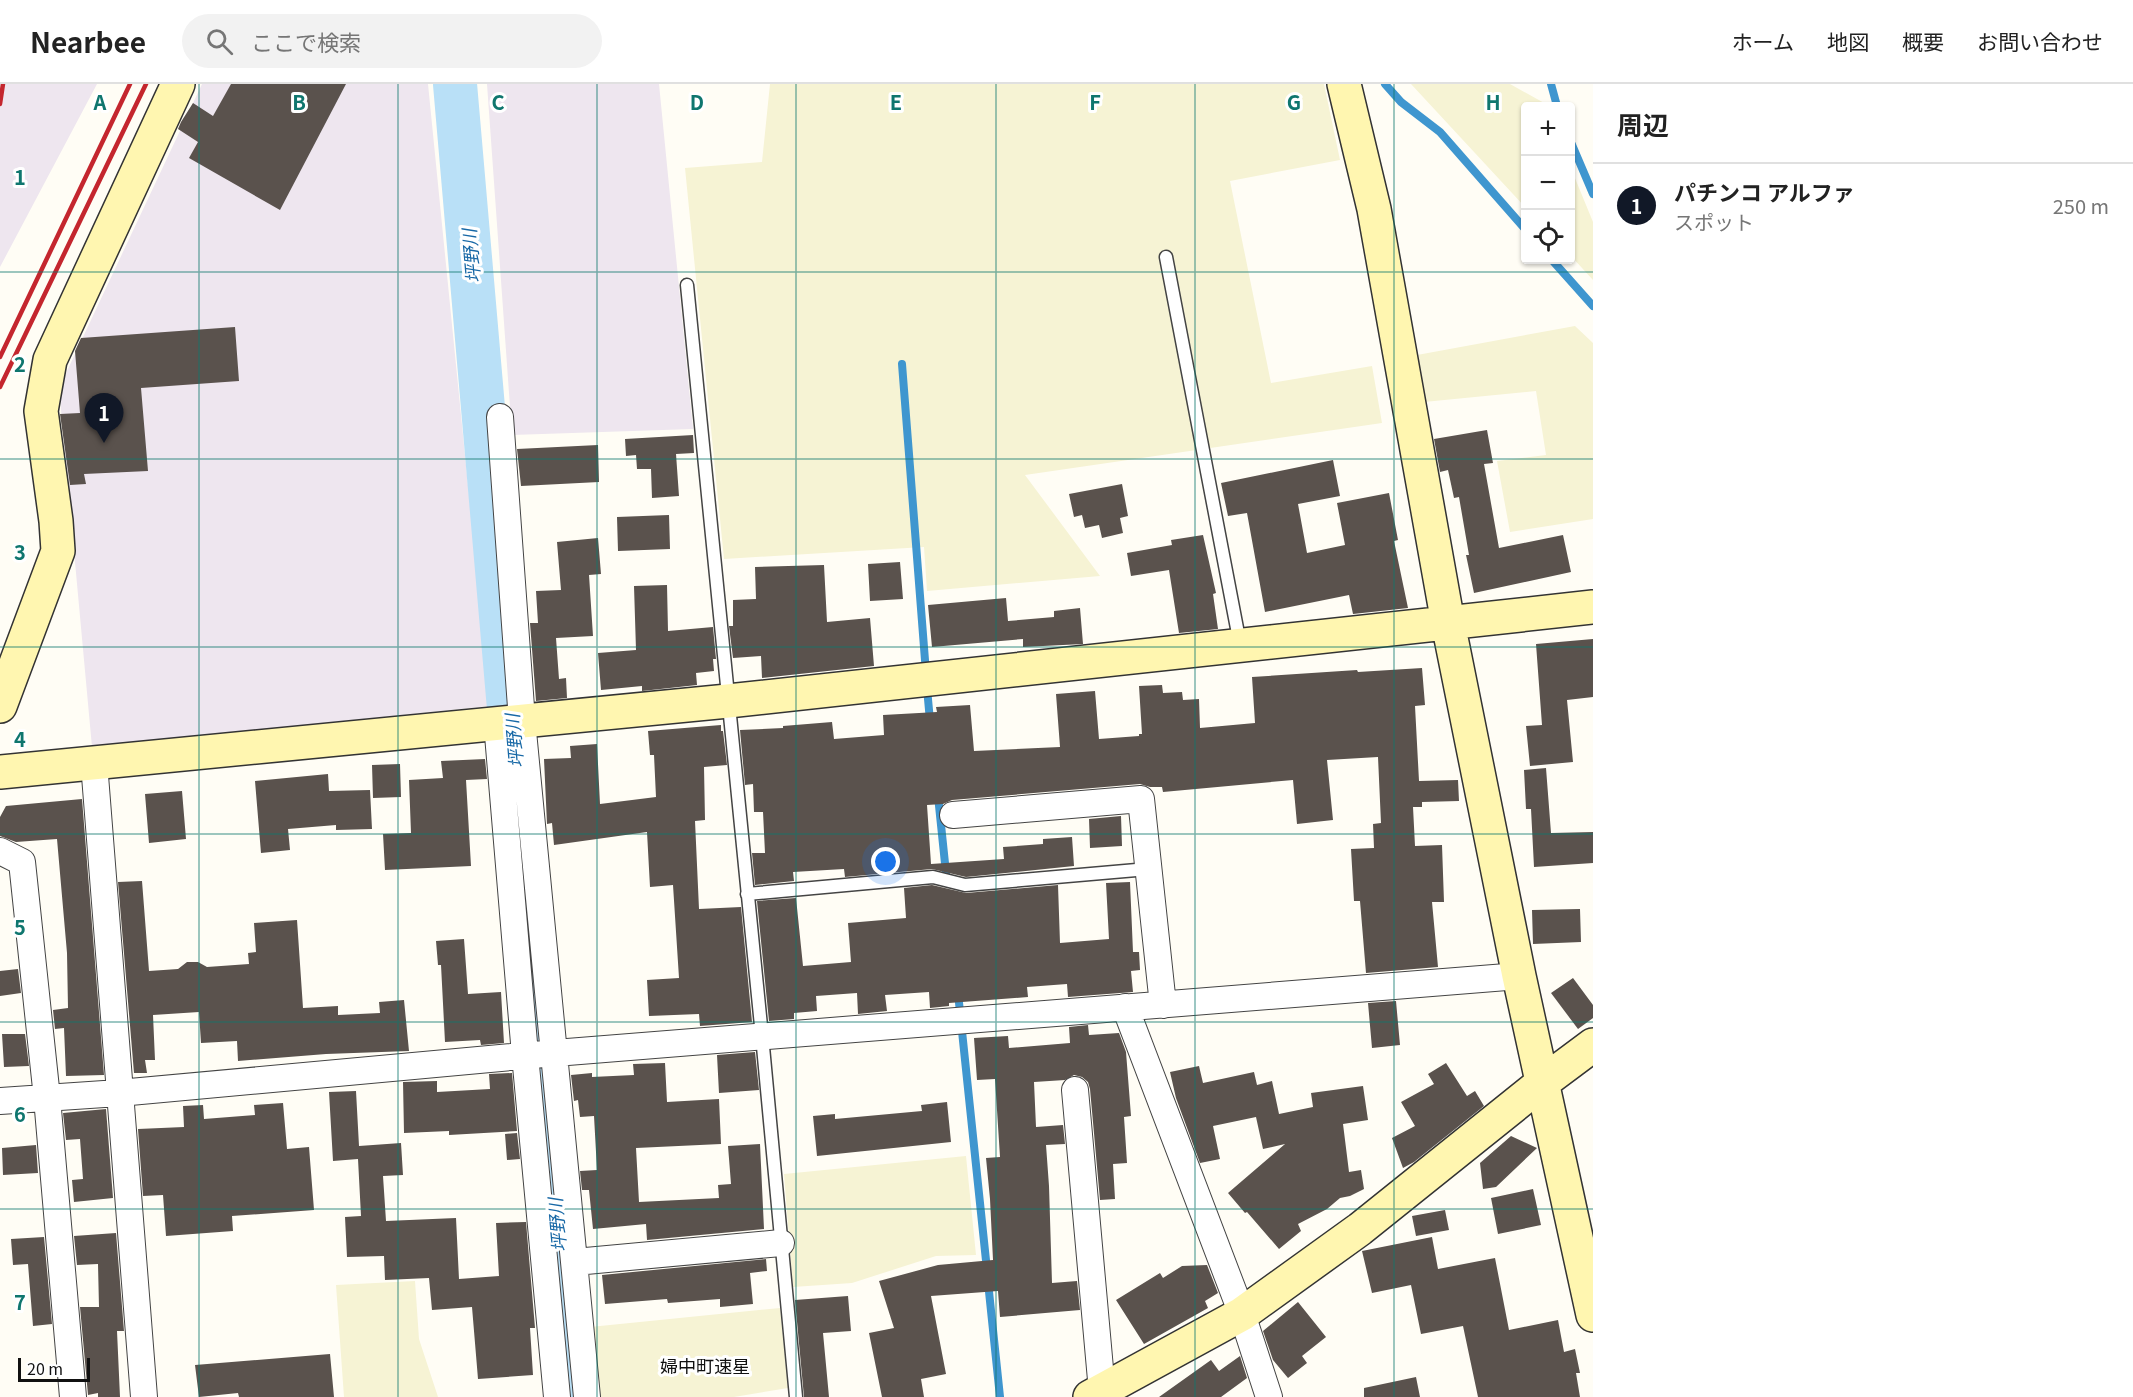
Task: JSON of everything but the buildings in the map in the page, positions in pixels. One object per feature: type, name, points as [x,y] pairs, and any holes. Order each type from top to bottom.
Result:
[{"type":"street","points":[[0,706],[58,551],[41,411],[50,360],[178,84]]},
{"type":"street","points":[[1344,84],[1374,209],[1448,623],[1519,976],[1593,1315]]},
{"type":"street","points":[[500,417],[510,722],[525,1055],[557,1397]]},
{"type":"street","points":[[0,772],[728,701],[1593,607]]},
{"type":"street","points":[[510,722],[555,1053],[587,1397]]},
{"type":"street","points":[[94,763],[144,1397]]},
{"type":"street","points":[[953,815],[1141,799],[1163,1005]]},
{"type":"street","points":[[0,851],[22,862],[47,1098],[73,1397]]},
{"type":"street","points":[[0,1101],[119,1093],[525,1055],[1519,976]]},
{"type":"street","points":[[1125,1007],[1242,1314],[1269,1397]]},
{"type":"street","points":[[1075,1090],[1096,1394],[1242,1314],[1360,1229],[1542,1083],[1593,1046]]},
{"type":"street","points":[[574,1262],[781,1243]]},
{"type":"lane","points":[[1166,257],[1240,645]]},
{"type":"lane","points":[[687,285],[796,1397]]},
{"type":"lane","points":[[747,894],[933,877],[966,885],[1148,869]]},
{"type":"shaded area","points":[[0,84],[97,84],[0,267]]},
{"type":"shaded area","points":[[202,84],[428,84],[490,706],[92,747],[59,388]]},
{"type":"shaded area","points":[[487,84],[659,84],[693,429],[512,435]]},
{"type":"shaded area","points":[[770,84],[1324,84],[1340,160],[1230,181],[1271,383],[1372,366],[1382,423],[1025,475],[1100,576],[927,591],[924,547],[724,559],[685,168],[762,162]]},
{"type":"shaded area","points":[[1411,84],[1510,84],[1542,102],[1521,102],[1521,203]]},
{"type":"shaded area","points":[[1575,178],[1593,222],[1593,280],[1575,260]]},
{"type":"shaded area","points":[[1575,326],[1593,343],[1593,519],[1510,532],[1497,461],[1546,455],[1536,391],[1424,402],[1417,355]]},
{"type":"shaded area","points":[[966,1156],[976,1255],[936,1256],[852,1283],[793,1287],[784,1174]]},
{"type":"shaded area","points":[[415,1281],[419,1339],[438,1397],[344,1397],[336,1285]]},
{"type":"shaded area","points":[[780,1308],[788,1388],[734,1397],[596,1397],[590,1327]]},
{"type":"waterway","name":"坪野川","points":[[455,84],[571,1397]]},
{"type":"waterway","points":[[1385,84],[1401,102],[1440,132],[1521,224]]},
{"type":"waterway","points":[[1551,84],[1556,102]]},
{"type":"waterway","points":[[1575,152],[1593,194]]},
{"type":"waterway","points":[[1556,264],[1593,306]]},
{"type":"waterway","points":[[902,364],[926,673]]},
{"type":"waterway","points":[[927,688],[930,721]]},
{"type":"waterway","points":[[938,796],[946,873]]},
{"type":"waterway","points":[[958,993],[987,1270]]},
{"type":"waterway","points":[[988,1282],[1000,1397]]},
{"type":"railway","points":[[0,104],[3,84]]},
{"type":"railway","points":[[0,357],[130,84]]},
{"type":"railway","points":[[0,387],[146,84]]},
{"type":"place","name":"パチンコ アルファ","points":[[104,443]]},
{"type":"district","name":"婦中町速星","points":[[705,1365]]}]
